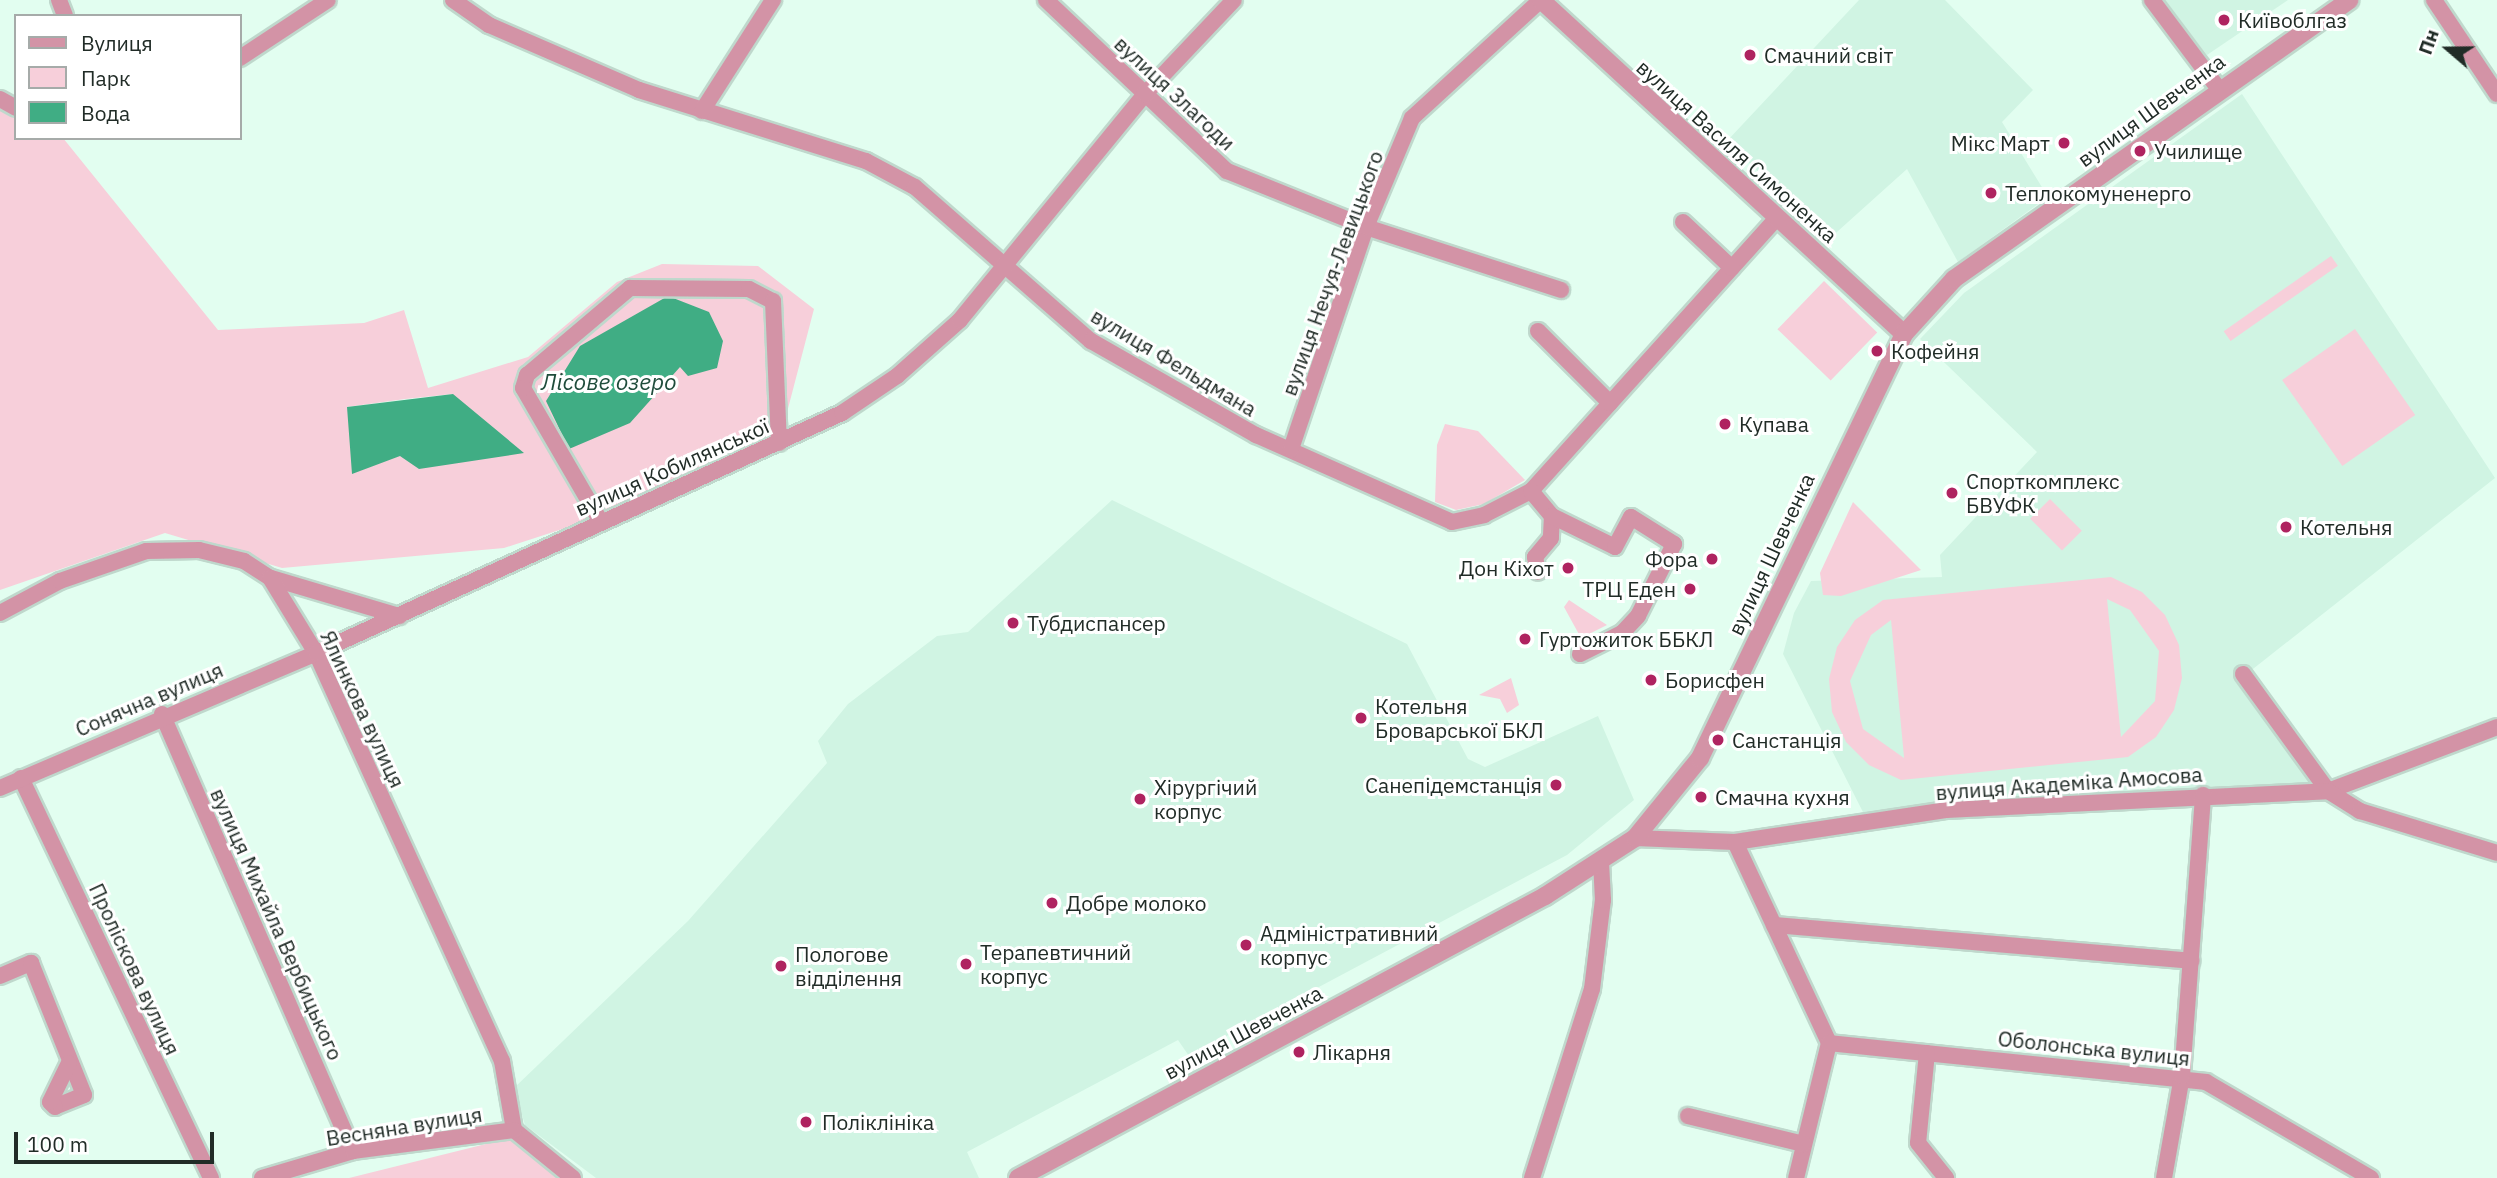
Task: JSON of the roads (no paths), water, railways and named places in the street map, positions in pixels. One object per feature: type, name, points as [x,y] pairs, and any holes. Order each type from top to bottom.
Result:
[{"type":"street","points":[[242,57],[328,0]]},
{"type":"street","name":"вулиця Фельдмана","points":[[453,0],[489,25],[702,111],[866,161],[915,187],[1003,261],[1091,341],[1291,449],[1451,522],[1484,515],[1531,491],[1777,218]]},
{"type":"street","points":[[702,111],[773,0]]},
{"type":"street","name":"вулиця Злагоди","points":[[1045,0],[1227,171],[1366,227],[1561,290]]},
{"type":"street","name":"вулиця Кобилянської","points":[[316,653],[842,413],[897,376],[960,320],[1003,261],[1145,94],[1234,0]]},
{"type":"street","name":"вулиця Василя Симоненка","points":[[1541,0],[1904,334]]},
{"type":"street","name":"вулиця Нечуя-Левицького","points":[[1291,449],[1366,227],[1412,118],[1541,0]]},
{"type":"street","points":[[2151,0],[2218,88]]},
{"type":"street","name":"вулиця Шевченка","points":[[1017,1178],[1601,861],[1635,838],[1700,758],[1904,334],[1954,279],[2218,88],[2349,0]]},
{"type":"street","points":[[2434,0],[2497,94]]},
{"type":"street","points":[[1683,222],[1732,268]]},
{"type":"street","points":[[601,522],[523,388],[527,376],[630,288],[749,289],[773,301],[779,443]]},
{"type":"street","points":[[1538,331],[1610,403]]},
{"type":"street","points":[[1531,491],[1552,516],[1615,547],[1630,517],[1674,544],[1638,616],[1622,633],[1580,654]]},
{"type":"street","points":[[1538,572],[1535,558],[1551,538],[1552,516]]},
{"type":"street","name":"Ялинкова вулиця","points":[[0,613],[60,581],[146,551],[199,550],[244,561],[270,578],[316,653],[502,1060],[514,1130]]},
{"type":"street","points":[[270,578],[399,616]]},
{"type":"street","name":"Сонячна вулиця","points":[[0,788],[162,714],[316,653]]},
{"type":"street","points":[[2243,674],[2328,792],[2360,811],[2497,853]]},
{"type":"street","name":"вулиця Михайла Вербицького","points":[[162,714],[353,1151]]},
{"type":"street","points":[[2328,792],[2497,727]]},
{"type":"street","name":"Проліскова вулиця","points":[[21,779],[211,1178]]},
{"type":"street","name":"вулиця Академіка Амосова","points":[[1635,838],[1735,842],[1946,810],[2203,795],[2328,792]]},
{"type":"street","points":[[2164,1178],[2182,1076],[2203,795]]},
{"type":"street","points":[[1735,842],[1829,1043],[1796,1178]]},
{"type":"street","points":[[1532,1178],[1592,989],[1603,900],[1601,861]]},
{"type":"street","points":[[1774,925],[2191,961]]},
{"type":"street","points":[[0,976],[31,963],[69,1063]]},
{"type":"street","name":"Оболонська вулиця","points":[[1829,1043],[2182,1076],[2225,1089],[2371,1178]]},
{"type":"street","points":[[1927,1053],[1918,1143],[1947,1178]]},
{"type":"street","points":[[1688,1116],[1804,1144]]},
{"type":"street","points":[[514,1130],[573,1178]]},
{"type":"street","name":"Весняна вулиця","points":[[261,1178],[353,1151],[514,1130]]},
{"type":"water","name":"Лісове озеро","points":[[668,296],[709,312],[723,341],[717,368],[688,376],[680,367],[630,423],[569,449],[546,401],[580,346]]},
{"type":"water","points":[[453,394],[524,453],[419,469],[400,456],[352,474],[347,407]]},
{"type":"place","name":"Київоблгаз","points":[[2224,20]]},
{"type":"place","name":"Смачний світ","points":[[1750,55]]},
{"type":"place","name":"Мікс Март","points":[[2064,143]]},
{"type":"place","name":"Училище","points":[[2140,151]]},
{"type":"place","name":"Теплокомуненерго","points":[[1991,193]]},
{"type":"place","name":"Кофейня","points":[[1877,351]]},
{"type":"place","name":"Купава","points":[[1725,424]]},
{"type":"place","name":"Спорткомплекс БВУФК","points":[[1952,493]]},
{"type":"place","name":"Котельня","points":[[2286,527]]},
{"type":"place","name":"Фора","points":[[1712,559]]},
{"type":"place","name":"Дон Кіхот","points":[[1568,568]]},
{"type":"place","name":"ТРЦ Еден","points":[[1690,589]]},
{"type":"place","name":"Тубдиспансер","points":[[1013,623]]},
{"type":"place","name":"Гуртожиток ББКЛ","points":[[1525,639]]},
{"type":"place","name":"Борисфен","points":[[1651,680]]},
{"type":"place","name":"Котельня Броварської БКЛ","points":[[1361,718]]},
{"type":"place","name":"Санстанція","points":[[1718,740]]},
{"type":"place","name":"Санепідемстанція","points":[[1556,785]]},
{"type":"place","name":"Смачна кухня","points":[[1701,797]]},
{"type":"place","name":"Хірургічий корпус","points":[[1140,799]]},
{"type":"place","name":"Добре молоко","points":[[1052,903]]},
{"type":"place","name":"Адміністративний корпус","points":[[1246,945]]},
{"type":"place","name":"Терапевтичний корпус","points":[[966,964]]},
{"type":"place","name":"Пологове відділення","points":[[781,966]]},
{"type":"place","name":"Лікарня","points":[[1299,1052]]},
{"type":"place","name":"Поліклініка","points":[[806,1122]]}]
